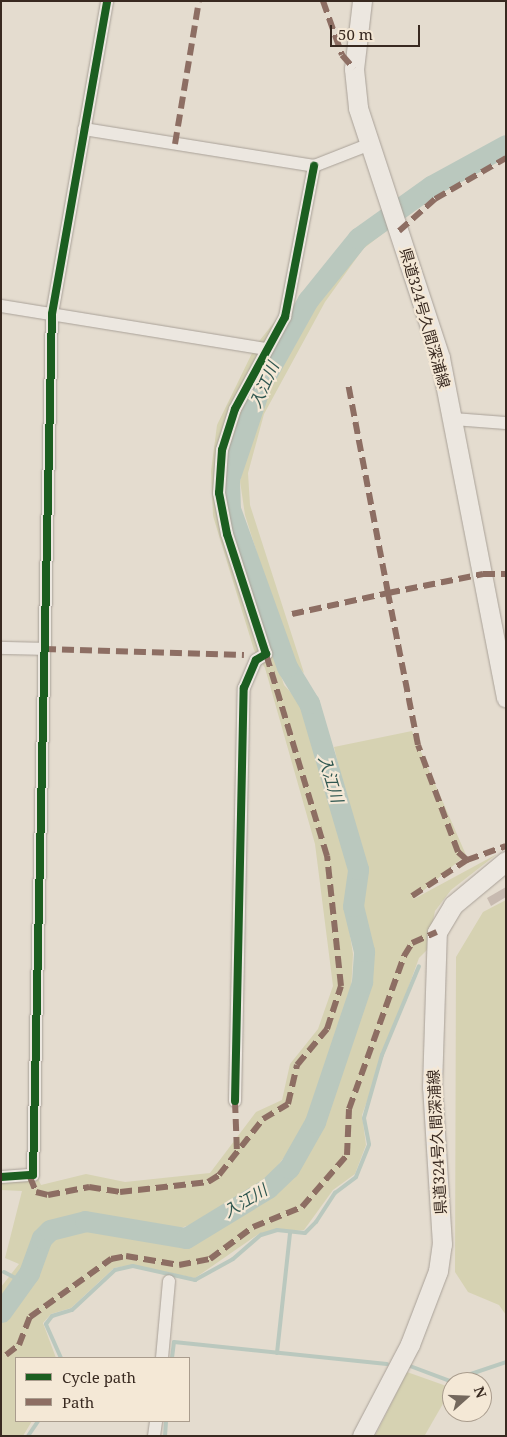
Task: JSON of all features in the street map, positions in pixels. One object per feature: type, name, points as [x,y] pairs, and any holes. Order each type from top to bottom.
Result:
[{"type":"main road","name":"県道324号久間深浦線","points":[[362,1],[354,69],[368,145],[399,231],[440,358],[506,698]]},
{"type":"main road","name":"県道324号久間深浦線","points":[[362,1436],[410,1344],[438,1271],[442,1244],[432,1087],[437,932],[453,905],[506,861]]},
{"type":"street","points":[[1,1177],[33,1174],[52,314],[107,1]]},
{"type":"street","points":[[84,129],[314,166],[368,145]]},
{"type":"street","points":[[235,1101],[244,688],[256,660],[266,654],[227,534],[218,492],[222,450],[234,409],[285,317],[314,166]]},
{"type":"street","points":[[1,306],[266,349]]},
{"type":"street","points":[[453,419],[506,423]]},
{"type":"street","points":[[1,648],[44,649]]},
{"type":"street","points":[[162,1357],[169,1281]]},
{"type":"street","points":[[154,1436],[156,1422]]},
{"type":"shaded area","points":[[390,228],[363,249],[325,302],[264,414],[248,473],[250,505],[304,673],[291,661],[245,515],[240,481],[257,414],[313,306],[360,243]]},
{"type":"shaded area","points":[[280,315],[243,407],[226,477],[227,510],[284,685],[306,709],[343,827],[353,881],[345,904],[353,954],[351,992],[340,1036],[305,1130],[269,1177],[198,1222],[175,1230],[78,1216],[38,1232],[23,1271],[1,1302],[1,1287],[19,1264],[5,1258],[22,1191],[1,1190],[1,1171],[35,1172],[41,1185],[86,1174],[125,1182],[210,1173],[256,1112],[282,1100],[290,1064],[318,1029],[333,986],[315,844],[265,668],[254,650],[213,516],[211,471],[217,425],[256,345]]},
{"type":"shaded area","points":[[412,731],[466,855],[412,900],[497,854],[451,890],[435,911],[427,950],[419,958],[362,1115],[366,1145],[355,1174],[333,1190],[304,1230],[260,1233],[195,1278],[132,1265],[114,1268],[71,1308],[51,1314],[43,1323],[56,1357],[15,1357],[15,1422],[31,1422],[23,1436],[1,1436],[1,1321],[32,1285],[47,1243],[73,1228],[177,1245],[202,1236],[277,1188],[314,1144],[372,974],[362,926],[365,877],[334,747]]},
{"type":"shaded area","points":[[506,900],[506,1315],[499,1305],[468,1292],[455,1272],[456,957],[483,912]]},
{"type":"shaded area","points":[[407,1372],[442,1384],[442,1405],[425,1435],[375,1436]]},
{"type":"building","points":[[506,887],[506,897],[491,906],[487,898]]},
{"type":"waterway","name":"入江川","points":[[1,1312],[29,1273],[42,1238],[50,1230],[85,1221],[186,1238],[268,1188],[289,1168],[315,1122],[362,982],[364,951],[353,906],[358,869],[309,703],[287,667],[230,509],[229,479],[261,384],[308,300],[358,238],[431,186],[506,145]]},
{"type":"waterway","points":[[61,1357],[46,1324],[52,1316],[72,1310],[115,1270],[133,1266],[195,1280],[233,1259],[261,1235],[277,1230],[305,1233],[316,1222],[335,1193],[356,1177],[369,1144],[364,1118],[382,1055],[419,966]]},
{"type":"waterway","points":[[277,1353],[290,1233]]},
{"type":"waterway","points":[[4,1272],[23,1282]]},
{"type":"waterway","points":[[172,1357],[174,1342],[387,1364]]},
{"type":"waterway","points":[[410,1366],[450,1381],[506,1362]]},
{"type":"waterway","points":[[28,1436],[37,1422]]},
{"type":"waterway","points":[[165,1436],[166,1422]]},
{"type":"marked path","points":[[175,144],[199,1]]},
{"type":"marked path","points":[[323,1],[342,55],[354,69]]},
{"type":"marked path","points":[[399,231],[435,199],[506,158]]},
{"type":"marked path","points":[[292,614],[388,593],[348,384]]},
{"type":"marked path","points":[[467,860],[458,852],[418,745],[388,593],[483,574],[506,574]]},
{"type":"marked path","points":[[44,649],[244,655]]},
{"type":"marked path","points":[[30,1177],[36,1192],[48,1195],[89,1187],[120,1192],[208,1182],[219,1175],[263,1119],[288,1104],[297,1065],[327,1029],[341,986],[327,856],[266,654]]},
{"type":"marked path","points":[[412,896],[467,860],[506,846]]},
{"type":"marked path","points":[[6,1355],[19,1345],[30,1317],[111,1259],[126,1256],[179,1265],[210,1259],[253,1227],[302,1207],[347,1155],[349,1109],[404,956],[412,943],[437,932]]},
{"type":"marked path","points":[[235,1101],[237,1153]]},
{"type":"cycle path","points":[[1,1177],[33,1175],[52,314],[107,1]]},
{"type":"cycle path","points":[[235,1101],[244,688],[256,660],[266,654],[227,534],[219,493],[222,450],[235,409],[285,317],[314,166]]}]
